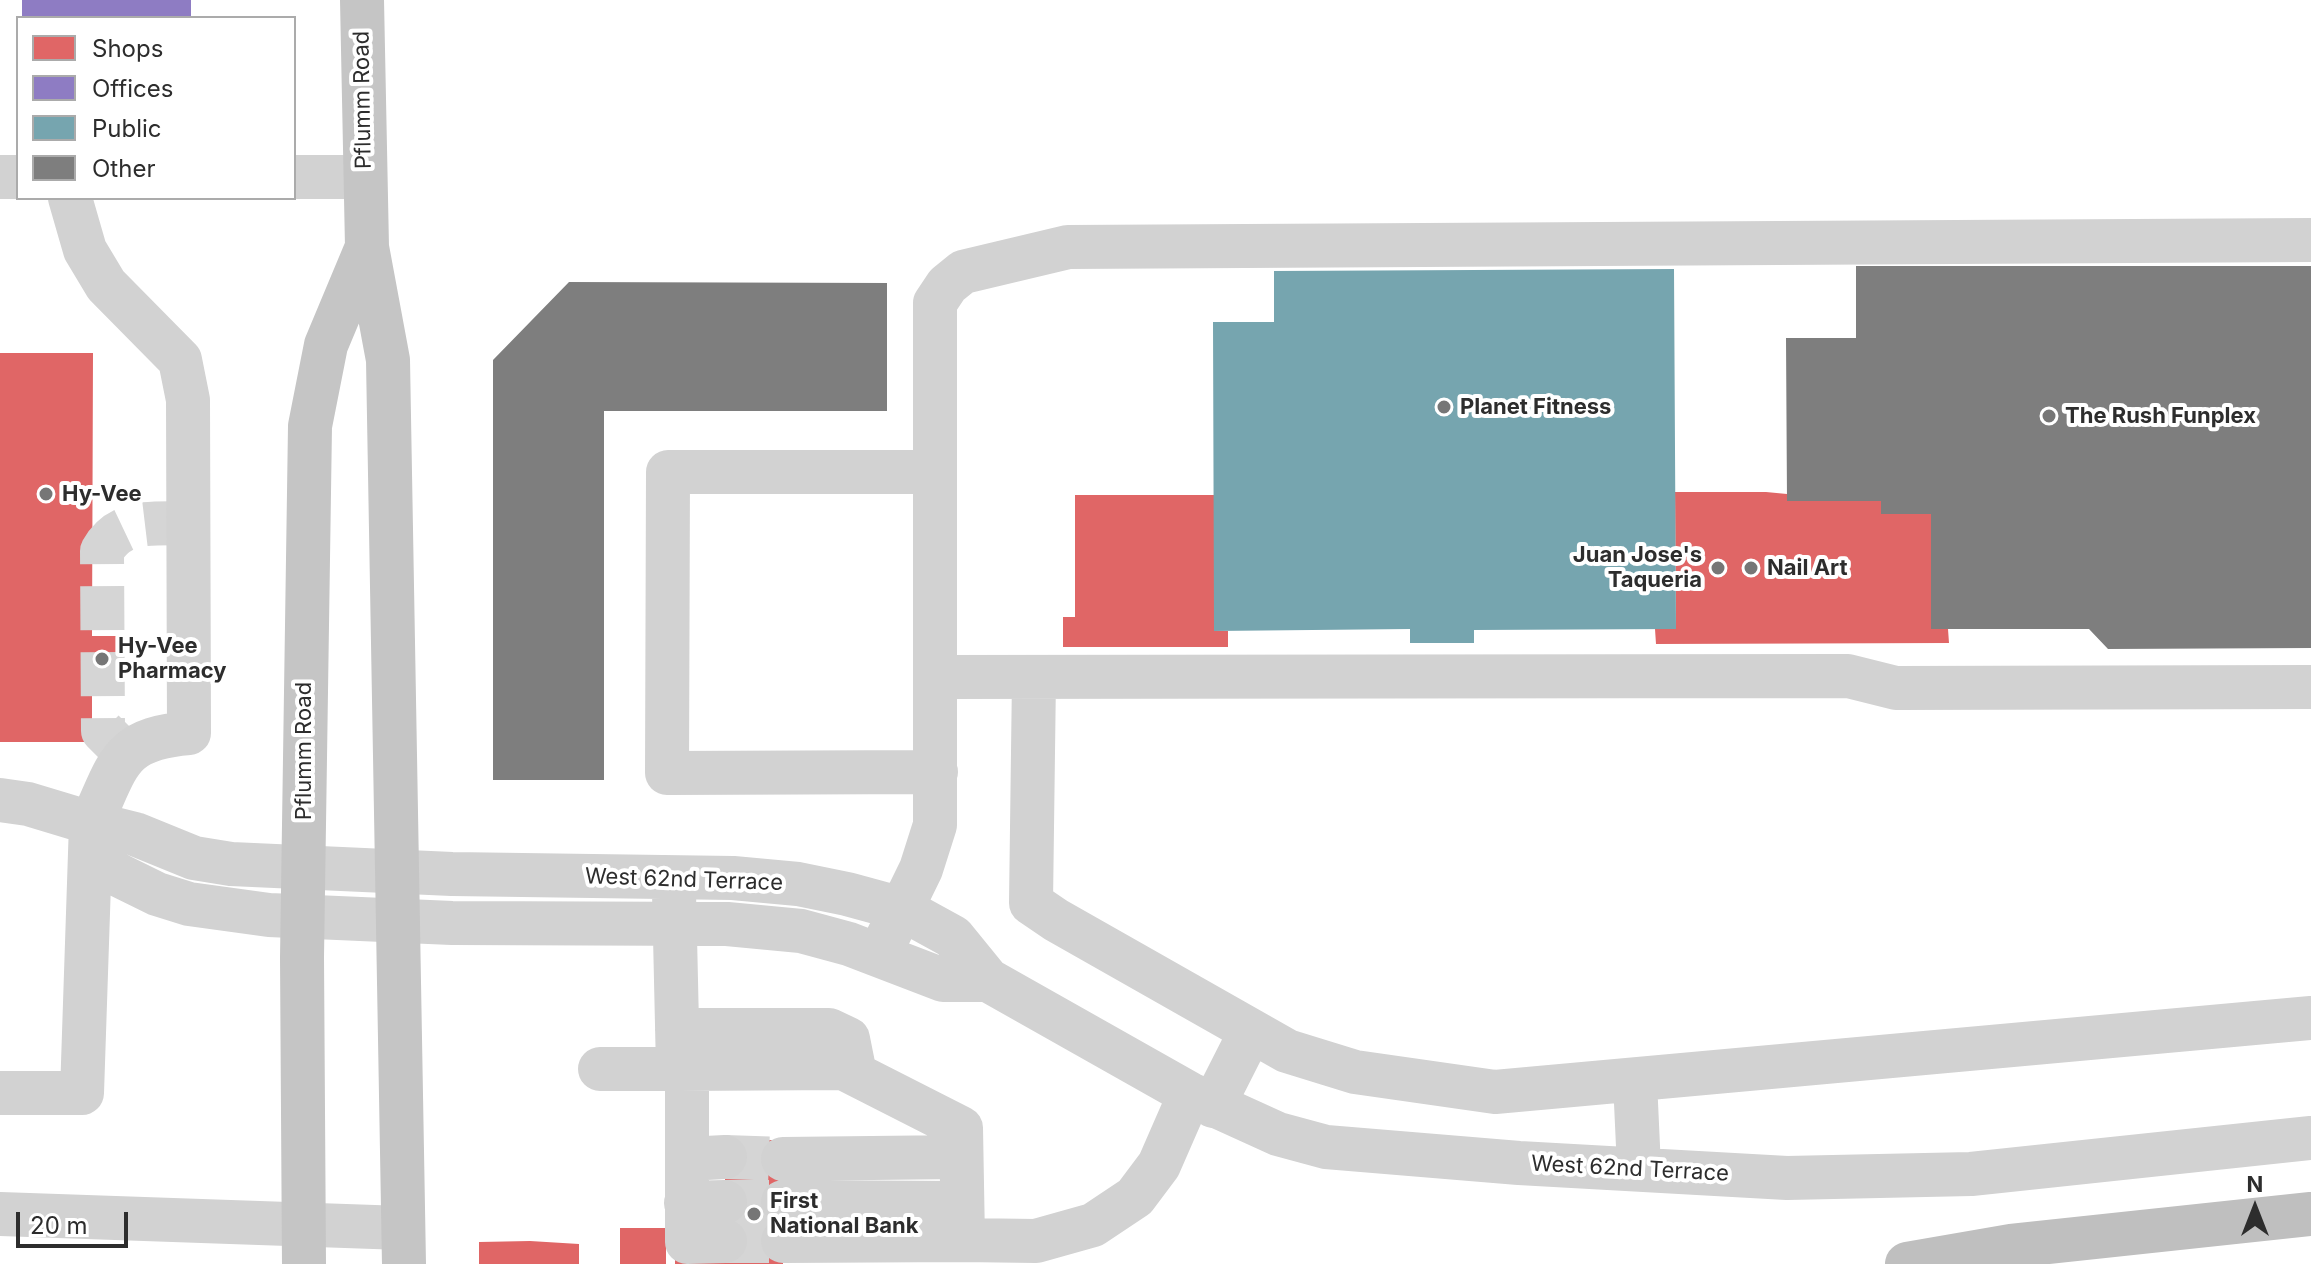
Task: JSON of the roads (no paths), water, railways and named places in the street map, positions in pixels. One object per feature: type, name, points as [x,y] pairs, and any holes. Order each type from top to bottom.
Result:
[{"type":"highway","points":[[1907,1264],[2013,1255],[2311,1214]]},
{"type":"main road","name":"Pflumm Road","points":[[362,0],[367,247],[388,360],[404,1246]]},
{"type":"main road","name":"Pflumm Road","points":[[304,1244],[303,869],[310,426],[326,345],[367,247]]},
{"type":"street","points":[[296,177],[364,177]]},
{"type":"street","points":[[0,1093],[82,1093],[90,842],[125,753],[156,736],[189,733],[188,400],[180,360],[106,285],[85,250],[71,200]]},
{"type":"street","points":[[879,955],[921,869],[935,825],[935,303],[947,285],[963,272],[1068,247],[2311,240]]},
{"type":"street","points":[[935,472],[668,472],[667,773],[936,772]]},
{"type":"street","points":[[935,677],[1848,676],[1896,688],[2311,687]]},
{"type":"street","points":[[1034,677],[1031,903],[1287,1051],[1355,1072],[1495,1092],[2311,1018]]},
{"type":"street","points":[[0,800],[28,804],[90,842]]},
{"type":"street","name":"West 62nd Terrace","points":[[90,842],[135,834],[194,858],[303,869],[798,884],[902,909],[953,937],[988,980],[1202,1100],[1278,1134],[1326,1147],[1457,1159],[1787,1178],[1971,1174],[2311,1138]]},
{"type":"street","name":"West 62nd Terrace","points":[[90,842],[157,894],[189,904],[303,918],[674,922],[801,931],[879,955],[943,980],[988,980]]},
{"type":"street","points":[[673,878],[680,1056],[708,1198]]},
{"type":"street","points":[[961,1201],[783,1202],[961,1201],[1036,1241],[1093,1225],[1135,1197],[1251,1031]]},
{"type":"street","points":[[600,1069],[680,1056],[843,1068],[961,1128],[961,1201]]},
{"type":"street","points":[[1635,1081],[1639,1168]]},
{"type":"street","points":[[0,1214],[304,1244],[404,1246]]},
{"type":"tunnel","points":[[125,753],[103,731],[102,551],[110,540],[128,528],[188,523]]},
{"type":"tunnel","points":[[725,1157],[783,1159]]},
{"type":"tunnel","points":[[725,1202],[783,1202]]},
{"type":"tunnel","points":[[725,1241],[783,1241]]},
{"type":"place","name":"Planet Fitness","points":[[1444,407]]},
{"type":"place","name":"The Rush Funplex","points":[[2049,416]]},
{"type":"place","name":"Hy-Vee","points":[[46,494]]},
{"type":"place","name":"Juan Jose's Taqueria","points":[[1718,568]]},
{"type":"place","name":"Nail Art","points":[[1751,568]]},
{"type":"place","name":"Hy-Vee Pharmacy","points":[[102,659]]},
{"type":"place","name":"First National Bank","points":[[754,1214]]}]
